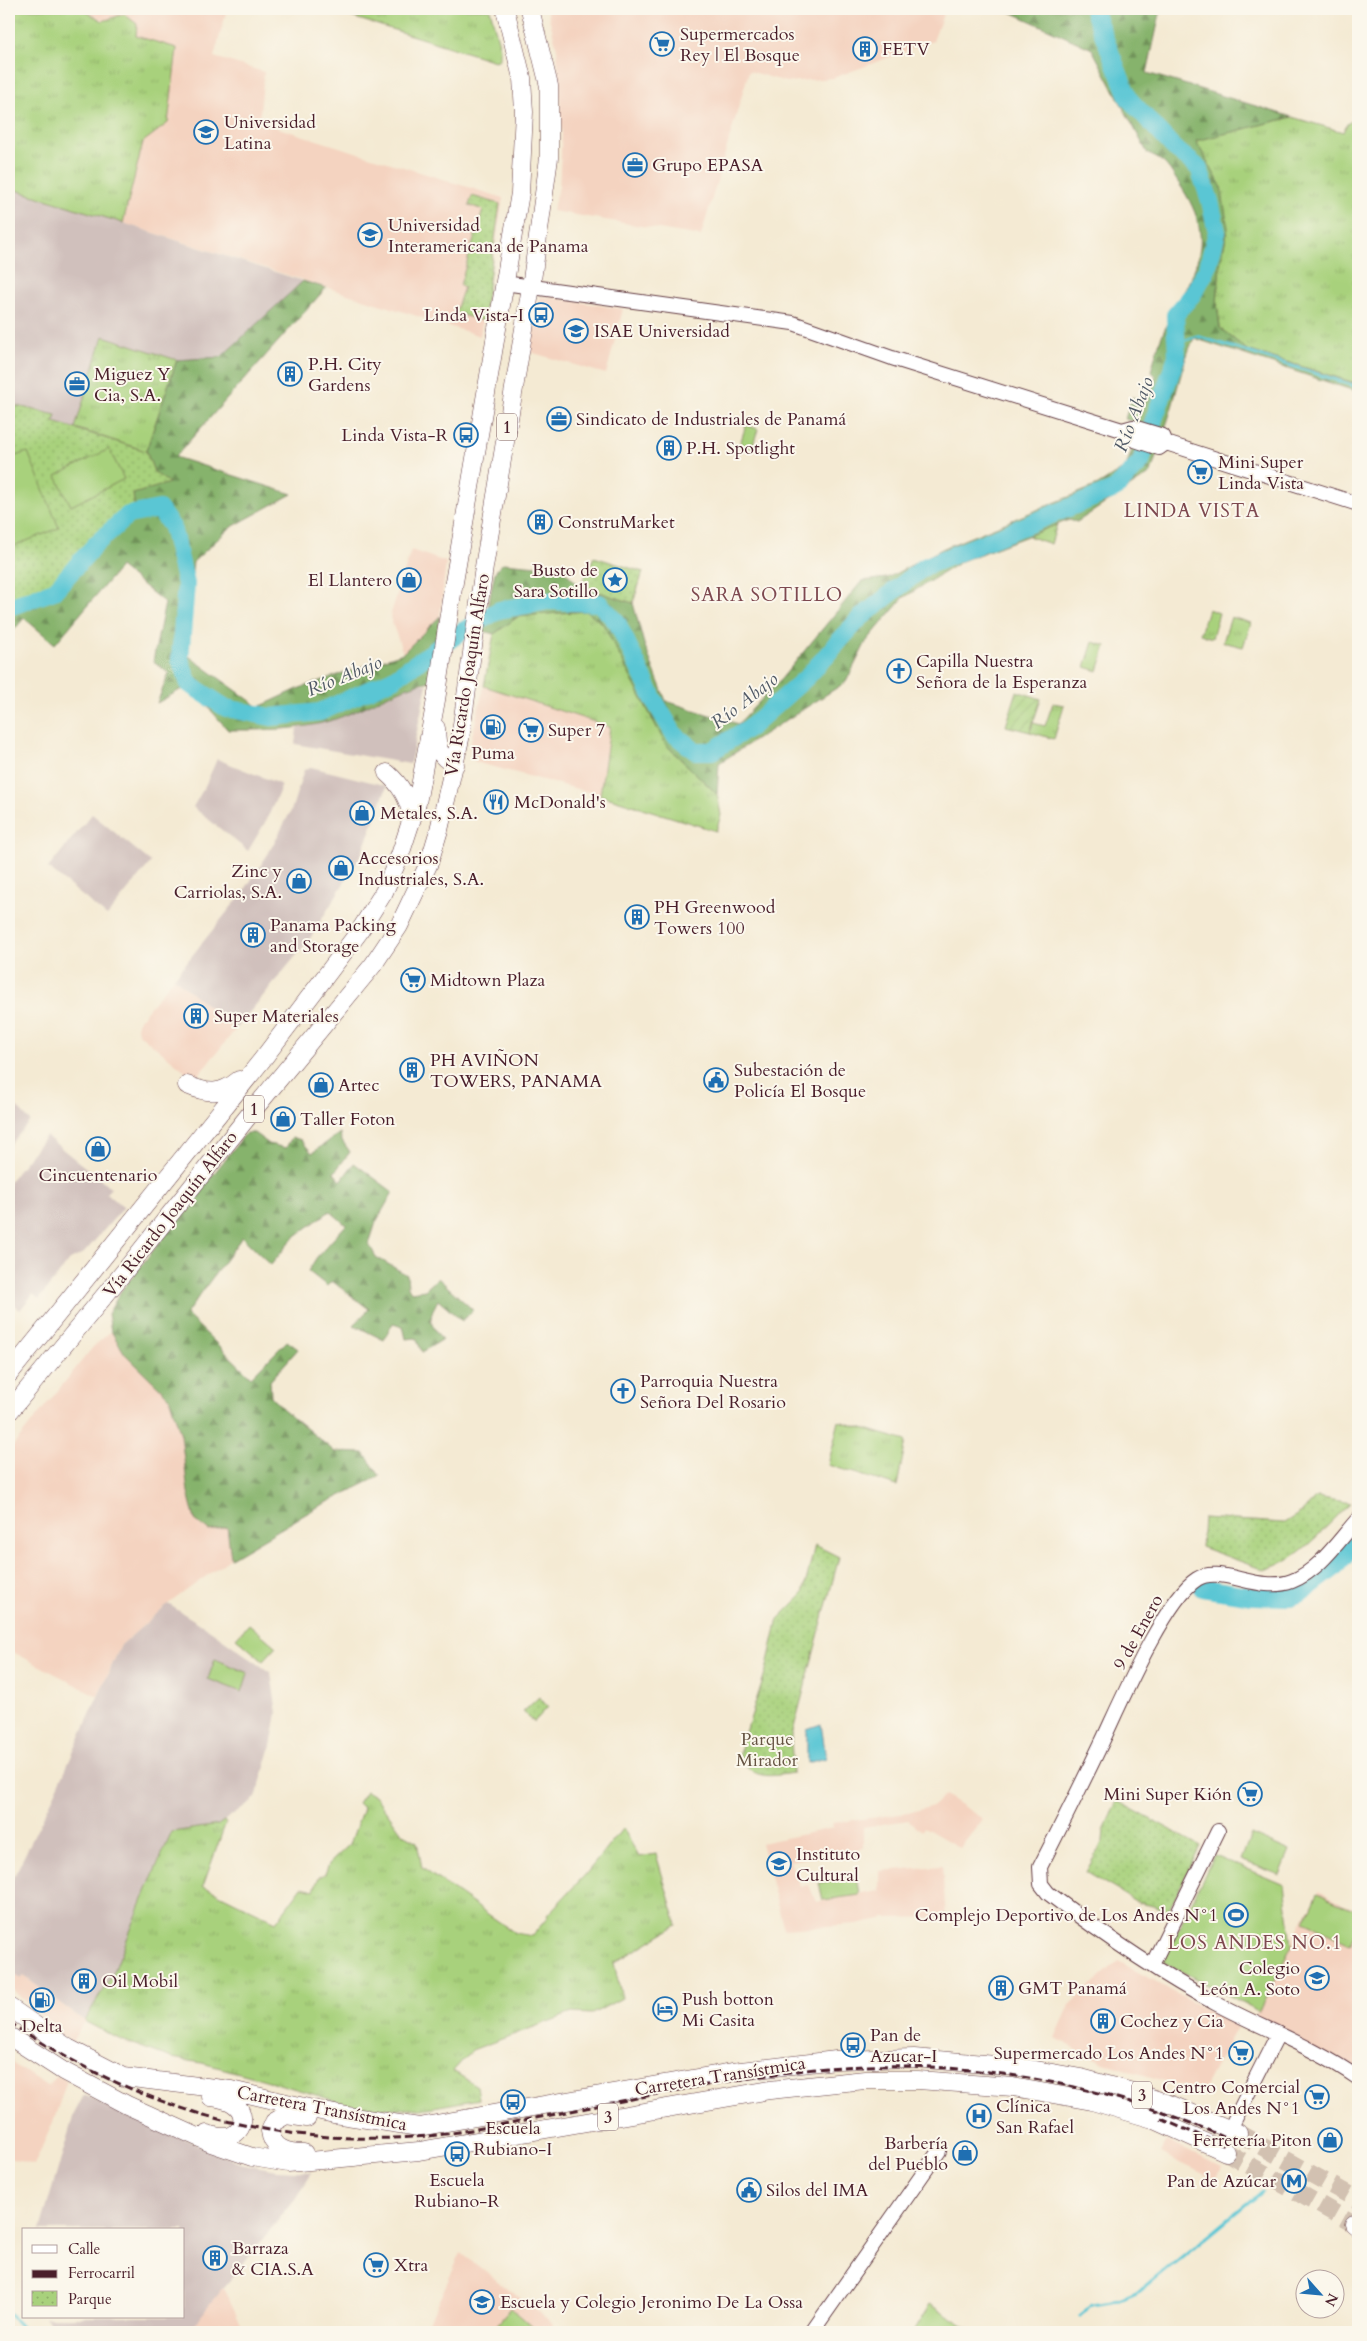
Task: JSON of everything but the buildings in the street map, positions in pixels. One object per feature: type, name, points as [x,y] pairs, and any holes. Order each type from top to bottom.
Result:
[{"type":"main road","name":"Vía Ricardo Joaquín Alfaro","points":[[9,1374],[262,1060],[359,932],[384,892],[394,871],[412,819],[421,781],[520,193],[524,112],[522,78],[505,9]]},
{"type":"main road","name":"Vía Ricardo Joaquín Alfaro","points":[[9,1412],[385,948],[407,911],[429,863],[455,764],[484,567],[531,287],[549,158],[548,86],[530,9]]},
{"type":"main road","points":[[437,693],[436,742],[443,758],[455,764]]},
{"type":"main road","points":[[387,773],[398,784],[406,797],[412,819]]},
{"type":"main road","points":[[421,781],[449,788]]},
{"type":"main road","points":[[187,1085],[211,1093],[222,1091],[262,1060]]},
{"type":"main road","points":[[200,1175],[202,1158],[221,1120],[220,1112]]},
{"type":"main road","name":"Carretera Transístmica","points":[[9,2007],[68,2048],[124,2077],[232,2090],[334,2114],[419,2127],[732,2072],[805,2062],[899,2058],[959,2060],[1019,2067],[1080,2078],[1136,2093],[1234,2131]]},
{"type":"main road","name":"Carretera Transístmica","points":[[9,2036],[63,2070],[147,2114],[212,2143],[261,2158],[288,2163],[419,2151],[770,2090],[865,2080],[1013,2088],[1092,2101],[1153,2119],[1226,2152]]},
{"type":"main road","points":[[124,2077],[172,2091],[230,2101],[241,2111],[242,2120],[241,2126],[235,2134],[222,2137],[147,2114]]},
{"type":"main road","points":[[391,2154],[291,2153],[275,2144],[270,2131],[278,2119],[290,2114],[352,2127],[419,2127]]},
{"type":"street","points":[[504,283],[793,323],[910,364],[1358,504]]},
{"type":"street","name":"9 de Enero","points":[[1146,1961],[1048,1894],[1039,1877],[1040,1867],[1141,1662],[1172,1605],[1197,1579],[1215,1573],[1270,1586],[1293,1580],[1320,1561],[1358,1519]]},
{"type":"street","points":[[1218,1831],[1146,1961],[1210,2000],[1330,2059],[1358,2078]]},
{"type":"street","points":[[1234,2131],[1278,2034]]},
{"type":"street","points":[[812,2332],[940,2151]]},
{"type":"shaded area","points":[[81,9],[227,9],[214,57],[264,72],[259,122],[503,198],[480,336],[123,223],[143,142],[168,122],[136,36]]},
{"type":"shaded area","points":[[547,9],[945,9],[933,41],[833,78],[786,82],[749,71],[701,236],[552,211],[559,187],[562,134],[557,49]]},
{"type":"shaded area","points":[[9,188],[303,281],[221,358],[177,361],[146,451],[54,422],[56,415],[9,404]]},
{"type":"shaded area","name":"ISAE Universidad","points":[[540,296],[623,309],[606,374],[530,352]]},
{"type":"shaded area","points":[[411,550],[446,562],[440,616],[403,653],[390,617]]},
{"type":"shaded area","points":[[415,684],[427,684],[410,764],[295,744],[297,729],[340,718]]},
{"type":"shaded area","points":[[484,686],[611,727],[600,795],[475,762],[469,749]]},
{"type":"shaded area","points":[[217,759],[282,785],[267,819],[248,851],[193,807]]},
{"type":"shaded area","points":[[311,767],[387,786],[361,855],[309,940],[236,1029],[174,978],[244,891],[268,854],[291,811],[304,770]]},
{"type":"shaded area","points":[[92,814],[151,862],[107,916],[48,868]]},
{"type":"shaded area","points":[[174,978],[236,1029],[195,1079],[138,1033],[139,1020]]},
{"type":"shaded area","points":[[9,1098],[30,1121],[9,1146]]},
{"type":"shaded area","points":[[46,1136],[111,1188],[106,1193],[124,1207],[84,1253],[70,1260],[39,1299],[33,1294],[20,1310],[9,1300],[9,1182]]},
{"type":"shaded area","points":[[111,1331],[125,1354],[169,1397],[181,1435],[188,1492],[227,1527],[231,1558],[168,1604],[121,1645],[98,1696],[9,1650],[9,1451],[93,1347]]},
{"type":"shaded area","points":[[168,1604],[210,1630],[271,1673],[277,1713],[271,1746],[256,1798],[218,1825],[172,1833],[154,1872],[113,1974],[84,2021],[24,1976],[21,1979],[9,1969],[9,1887],[56,1791],[121,1645]]},
{"type":"shaded area","name":"Instituto Cultural","points":[[945,1795],[983,1819],[960,1848],[924,1827],[922,1831],[908,1820],[863,1827],[863,1848],[790,1861],[800,1887],[809,1885],[816,1902],[880,1891],[880,1871],[942,1866],[946,1917],[885,1918],[857,1924],[784,1929],[761,1843],[833,1828],[832,1823],[908,1813],[933,1806]]},
{"type":"shaded area","name":"Colegio León A. Soto","points":[[1318,1891],[1358,1910],[1358,2074],[1254,2018]]},
{"type":"shaded area","name":"Cochez y Cia","points":[[1118,1961],[1237,2027],[1202,2092],[1104,2063],[1055,2038],[1070,2005]]},
{"type":"shaded area","points":[[9,1969],[21,1979],[24,1976],[84,2021],[72,2042],[54,2031],[54,2023],[33,2010],[9,1986]]},
{"type":"shaded area","points":[[9,2046],[13,2064],[48,2086],[57,2076],[67,2080],[53,2122],[34,2165],[9,2158]]},
{"type":"shaded area","points":[[84,2095],[240,2163],[276,2170],[312,2172],[295,2199],[188,2332],[58,2332],[46,2318],[185,2318],[185,2228],[41,2228],[74,2114]]},
{"type":"shaded area","points":[[1166,2141],[1222,2167],[1216,2180],[1160,2153]]},
{"type":"shaded area","name":"Escuela y Colegio Jeronimo De La Ossa","points":[[461,2253],[554,2324],[545,2332],[424,2332]]},
{"type":"shaded area","points":[[223,2286],[245,2332],[185,2332]]},
{"type":"green space","points":[[9,9],[81,9],[103,21],[124,14],[137,24],[136,36],[177,48],[168,123],[143,142],[123,223],[9,188]]},
{"type":"green space","points":[[326,9],[490,9],[500,48],[500,59],[495,61]]},
{"type":"green space","points":[[1004,9],[1161,9],[1147,73],[1292,117],[1196,141],[1221,186],[1228,228],[1220,264],[1217,303],[1220,328],[1247,350],[1358,384],[1358,392],[1194,338],[1185,361],[1164,431],[1125,419],[1132,397],[1147,401],[1156,376],[1151,371],[1160,340],[1198,260],[1199,226],[1192,207],[1170,170],[1160,160],[1148,154],[1092,49]]},
{"type":"green space","points":[[1358,116],[1358,384],[1247,350],[1220,328],[1217,303],[1220,264],[1228,228],[1196,140],[1292,117],[1343,132],[1347,124]]},
{"type":"green space","points":[[472,196],[500,204],[483,321],[455,313],[464,287],[460,285],[483,210],[469,205]]},
{"type":"green space","points":[[303,281],[326,288],[175,457],[292,494],[230,528],[193,562],[183,652],[259,707],[300,688],[403,653],[440,616],[430,681],[396,692],[352,713],[327,722],[285,729],[228,730],[189,685],[157,703],[169,673],[153,661],[165,603],[120,567],[55,644],[24,618],[9,636],[9,607],[54,591],[135,513],[133,494],[168,483],[154,472],[146,451],[177,360],[221,357]]},
{"type":"green space","points":[[103,336],[177,360],[146,451],[75,428]]},
{"type":"green space","points":[[9,404],[56,415],[54,422],[146,451],[154,472],[169,483],[133,494],[135,513],[128,515],[54,591],[9,607]]},
{"type":"green space","points":[[746,425],[758,429],[752,448],[740,444]]},
{"type":"green space","points":[[1134,443],[1158,450],[1151,473],[1077,522],[1069,520],[962,561],[903,598],[866,642],[846,682],[719,763],[717,794],[666,745],[603,624],[586,611],[519,616],[494,634],[483,631],[495,572],[503,563],[561,568],[580,586],[633,603],[644,644],[666,701],[738,724],[782,678],[862,581],[887,578],[944,548],[1098,485],[1126,467]]},
{"type":"green space","points":[[109,449],[124,479],[71,506],[56,476]]},
{"type":"green space","points":[[28,452],[59,528],[9,548],[9,458]]},
{"type":"green space","points":[[1057,524],[1051,544],[1028,536]]},
{"type":"green space","points":[[594,557],[643,572],[633,603],[580,586]]},
{"type":"green space","points":[[1208,609],[1219,613],[1212,638],[1200,634]]},
{"type":"green space","points":[[586,611],[603,623],[666,745],[717,794],[721,815],[716,831],[600,795],[610,727],[484,686],[494,634],[518,616]]},
{"type":"green space","points":[[1231,617],[1251,623],[1243,647],[1223,642]]},
{"type":"green space","points":[[1093,642],[1106,646],[1098,671],[1085,667]]},
{"type":"green space","points":[[1017,691],[1041,699],[1030,732],[1006,726]]},
{"type":"green space","points":[[1053,703],[1064,705],[1054,739],[1030,732],[1033,723],[1045,726]]},
{"type":"green space","points":[[246,1133],[254,1133],[269,1144],[286,1148],[292,1137],[301,1140],[312,1153],[340,1133],[341,1139],[350,1152],[334,1173],[341,1181],[354,1163],[393,1192],[376,1222],[369,1244],[376,1257],[407,1275],[408,1287],[411,1292],[425,1290],[438,1278],[473,1310],[462,1321],[438,1300],[432,1312],[431,1321],[442,1340],[422,1352],[416,1338],[406,1339],[403,1326],[393,1323],[384,1340],[354,1325],[369,1309],[332,1281],[327,1286],[308,1271],[317,1257],[346,1225],[330,1211],[293,1238],[271,1265],[242,1237],[186,1314],[251,1377],[287,1341],[298,1349],[270,1381],[271,1396],[283,1409],[335,1452],[364,1453],[380,1476],[316,1508],[231,1558],[227,1527],[209,1531],[195,1520],[188,1492],[181,1435],[169,1397],[125,1354],[111,1331],[108,1314],[121,1291]]},
{"type":"green space","points":[[839,1421],[906,1441],[897,1486],[828,1465]]},
{"type":"green space","points":[[1316,1497],[1351,1503],[1301,1551],[1278,1565],[1264,1570],[1201,1547],[1203,1518],[1284,1523],[1303,1511]]},
{"type":"green space","name":"Parque Mirador","points":[[815,1545],[839,1557],[791,1739],[793,1773],[761,1775],[749,1769],[739,1754],[766,1670],[778,1619],[803,1594]]},
{"type":"green space","points":[[249,1624],[276,1647],[263,1661],[236,1638]]},
{"type":"green space","points":[[215,1659],[248,1673],[242,1692],[208,1679]]},
{"type":"green space","points":[[539,1697],[548,1707],[534,1722],[523,1712]]},
{"type":"green space","points":[[366,1791],[376,1797],[403,1834],[417,1842],[422,1868],[515,1933],[532,1936],[548,1917],[547,1915],[585,1875],[623,1828],[639,1857],[656,1854],[677,1925],[614,1963],[622,1998],[592,2014],[572,2013],[472,2050],[453,2071],[477,2086],[479,2099],[422,2109],[360,2108],[202,2063],[172,2058],[121,2040],[84,2021],[113,1974],[172,1832],[226,1822],[203,1886],[276,1922],[302,1887],[314,1890],[319,1877],[325,1874],[329,1864],[350,1844],[363,1808],[358,1803]]},
{"type":"green space","points":[[1117,1801],[1200,1846],[1168,1912],[1154,1906],[1139,1903],[1086,1872],[1103,1841],[1104,1830]]},
{"type":"green space","points":[[1251,1834],[1290,1851],[1280,1875],[1241,1860]]},
{"type":"green space","name":"Complejo Deportivo de Los Andes N°1","points":[[1214,1855],[1284,1885],[1292,1945],[1259,2011],[1163,1962]]},
{"type":"green space","points":[[857,1875],[860,1895],[823,1900],[819,1883]]},
{"type":"green space","points":[[1317,1893],[1358,1911],[1358,1929],[1350,1944],[1304,1922]]},
{"type":"green space","points":[[930,2304],[975,2332],[913,2332]]},
{"type":"green space","points":[[511,2308],[533,2327],[528,2332],[491,2332]]},
{"type":"water","points":[[821,1724],[826,1758],[807,1763],[807,1729]]},
{"type":"waterway","name":"Río Abajo","points":[[9,607],[54,591],[96,544],[128,515],[159,509],[172,527],[186,584],[180,659],[189,684],[226,708],[271,717],[320,712],[393,679],[461,632],[499,610],[549,601],[599,603],[617,622],[654,700],[674,734],[695,751],[712,751],[752,726],[808,676],[859,619],[924,567],[1115,489],[1141,462],[1154,419],[1177,356],[1175,315],[1193,294],[1207,269],[1217,232],[1210,201],[1199,168],[1175,149],[1129,99],[1093,9]]},
{"type":"waterway","points":[[1175,344],[1197,336],[1358,387]]},
{"type":"waterway","points":[[1202,1588],[1253,1596],[1290,1597],[1301,1593],[1338,1565],[1358,1540]]},
{"type":"waterway","points":[[1081,2316],[1091,2304],[1119,2300],[1140,2291],[1262,2191]]},
{"type":"waterway","points":[[9,2314],[26,2332]]},
{"type":"tunnel","points":[[1238,2133],[1358,2200]]},
{"type":"tunnel","points":[[1226,2152],[1354,2224]]},
{"type":"railway","points":[[9,2022],[58,2052],[107,2078],[157,2099],[208,2116],[260,2128],[314,2136],[370,2138],[428,2136],[487,2127],[759,2076],[844,2067],[900,2066],[957,2069],[1069,2086],[1124,2100],[1177,2118],[1228,2139]]},
{"type":"railway","points":[[1161,2119],[1225,2146]]},
{"type":"place","name":"Supermercados Rey | El Bosque","points":[[662,44]]},
{"type":"place","name":"FETV","points":[[865,49]]},
{"type":"place","name":"Universidad Latina","points":[[206,132]]},
{"type":"place","name":"Grupo EPASA","points":[[635,165]]},
{"type":"place","name":"Universidad Interamericana de Panama","points":[[370,235]]},
{"type":"place","name":"Linda Vista-I","points":[[541,315]]},
{"type":"place","name":"ISAE Universidad","points":[[576,331]]},
{"type":"place","name":"P.H. City Gardens","points":[[290,374]]},
{"type":"place","name":"Miguez Y Cia, S.A.","points":[[77,384]]},
{"type":"place","name":"Sindicato de Industriales de Panamá","points":[[559,419]]},
{"type":"place","name":"Linda Vista-R","points":[[466,435]]},
{"type":"place","name":"P.H. Spotlight","points":[[669,448]]},
{"type":"place","name":"Mini Super Linda Vista","points":[[1200,472]]},
{"type":"place","name":"ConstruMarket","points":[[540,522]]},
{"type":"place","name":"El Llantero","points":[[409,580]]},
{"type":"place","name":"Busto de Sara Sotillo","points":[[615,580]]},
{"type":"place","name":"Capilla Nuestra Señora de la Esperanza","points":[[899,671]]},
{"type":"place","name":"Puma","points":[[493,727]]},
{"type":"place","name":"Super 7","points":[[531,730]]},
{"type":"place","name":"McDonald's","points":[[496,802]]},
{"type":"place","name":"Metales, S.A.","points":[[362,813]]},
{"type":"place","name":"Accesorios Industriales, S.A.","points":[[341,868]]},
{"type":"place","name":"Zinc y Carriolas, S.A.","points":[[299,881]]},
{"type":"place","name":"PH Greenwood Towers 100","points":[[637,917]]},
{"type":"place","name":"Panama Packing and Storage","points":[[253,935]]},
{"type":"place","name":"Midtown Plaza","points":[[413,980]]},
{"type":"place","name":"Super Materiales","points":[[196,1016]]},
{"type":"place","name":"PH AVIÑON TOWERS, PANAMA","points":[[412,1070]]},
{"type":"place","name":"Subestación de Policía El Bosque","points":[[716,1080]]},
{"type":"place","name":"Artec","points":[[321,1085]]},
{"type":"place","name":"Taller Foton","points":[[283,1119]]},
{"type":"place","name":"Cincuentenario","points":[[98,1149]]},
{"type":"place","name":"Parroquia Nuestra Señora Del Rosario","points":[[623,1391]]},
{"type":"place","name":"Mini Super Kión","points":[[1250,1794]]},
{"type":"place","name":"Instituto Cultural","points":[[779,1864]]},
{"type":"place","name":"Complejo Deportivo de Los Andes N°1","points":[[1236,1915]]},
{"type":"place","name":"Colegio León A. Soto","points":[[1317,1978]]},
{"type":"place","name":"Oil Mobil","points":[[84,1981]]},
{"type":"place","name":"GMT Panamá","points":[[1001,1988]]},
{"type":"place","name":"Delta","points":[[42,2000]]},
{"type":"place","name":"Push botton Mi Casita","points":[[665,2009]]},
{"type":"place","name":"Cochez y Cia","points":[[1103,2021]]},
{"type":"place","name":"Pan de Azucar-I","points":[[853,2045]]},
{"type":"place","name":"Supermercado Los Andes N°1","points":[[1241,2053]]},
{"type":"place","name":"Centro Comercial Los Andes N°1","points":[[1317,2097]]},
{"type":"place","name":"Escuela Rubiano-I","points":[[513,2102]]},
{"type":"place","name":"Clínica San Rafael","points":[[979,2116]]},
{"type":"place","name":"Ferretería Piton","points":[[1330,2140]]},
{"type":"place","name":"Barbería del Pueblo","points":[[965,2153]]},
{"type":"place","name":"Escuela Rubiano-R","points":[[457,2154]]},
{"type":"place","name":"Pan de Azúcar","points":[[1294,2181]]},
{"type":"place","name":"Silos del IMA","points":[[749,2190]]},
{"type":"place","name":"Barraza & CIA.S.A","points":[[215,2258]]},
{"type":"place","name":"Xtra","points":[[376,2265]]},
{"type":"place","name":"Escuela y Colegio Jeronimo De La Ossa","points":[[482,2302]]},
{"type":"district","name":"LINDA VISTA","points":[[1192,510]]},
{"type":"district","name":"SARA SOTILLO","points":[[767,594]]},
{"type":"district","name":"LOS ANDES NO.1","points":[[1255,1942]]}]
